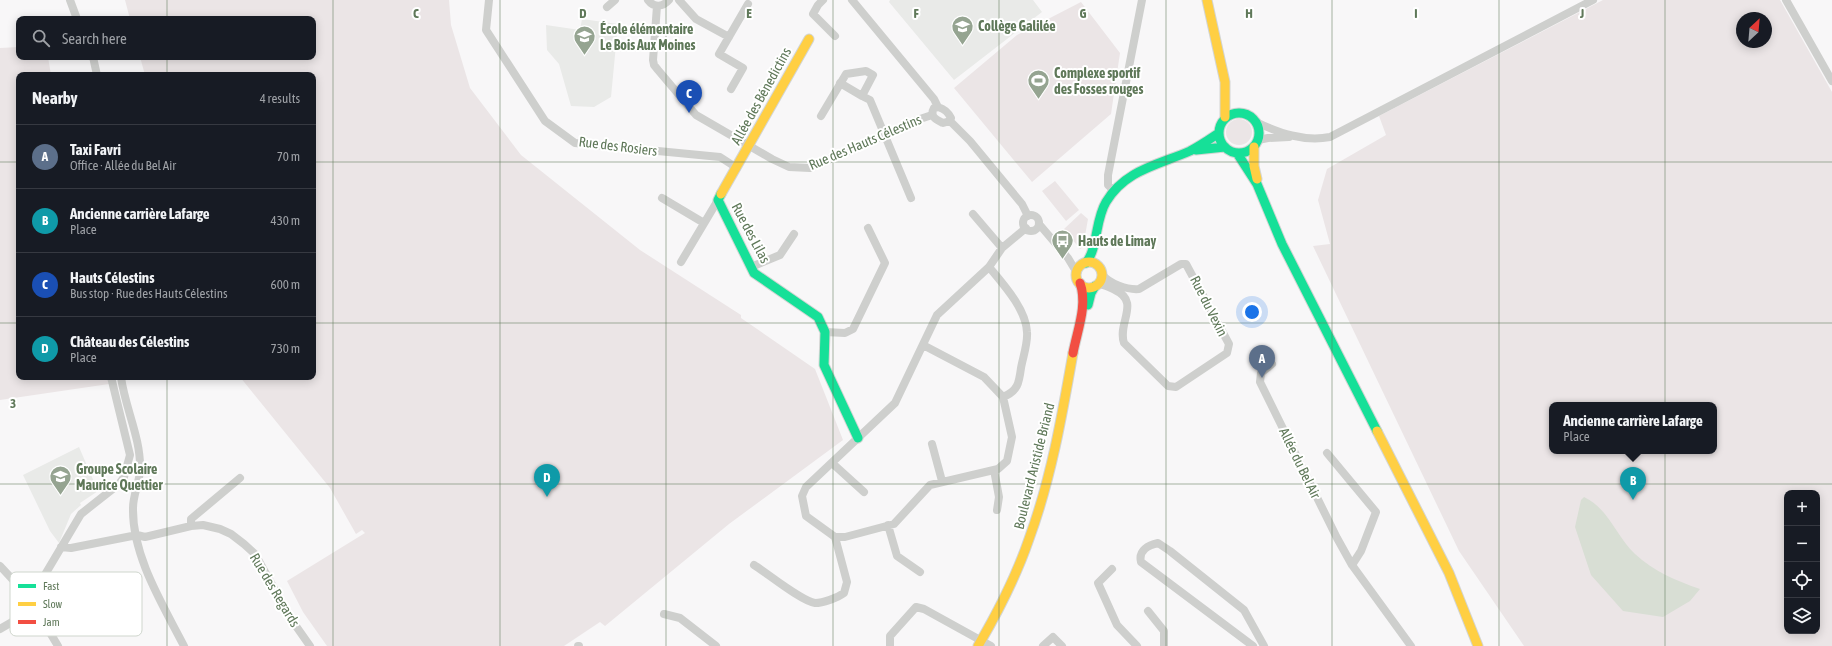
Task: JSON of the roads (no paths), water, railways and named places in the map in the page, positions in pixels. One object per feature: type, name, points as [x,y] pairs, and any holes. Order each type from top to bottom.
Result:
[{"type":"main road","points":[[1207,0],[1225,82],[1225,117]]},
{"type":"main road","name":"Allée des Bénedictins","points":[[738,168],[810,39]]},
{"type":"main road","points":[[1225,82],[1241,112]]},
{"type":"main road","points":[[1258,184],[1238,153],[1225,147],[1220,140],[1219,133],[1221,122],[1225,117],[1231,114],[1241,112],[1250,116],[1256,122],[1260,131],[1256,144],[1254,166],[1258,184],[1282,244],[1449,573],[1478,646]]},
{"type":"main road","points":[[1104,207],[1097,256],[1101,280],[1097,285],[1087,287],[1080,283],[1077,273],[1090,256],[1098,221],[1104,207],[1113,190],[1132,174],[1192,150],[1219,133]]},
{"type":"main road","points":[[1238,153],[1249,150],[1256,144]]},
{"type":"main road","points":[[1192,150],[1225,147]]},
{"type":"main road","name":"Rue des Lilas","points":[[738,168],[718,200],[754,273],[818,317],[825,332]]},
{"type":"main road","points":[[1084,264],[1091,262],[1100,270]]},
{"type":"main road","name":"Boulevard Aristide Briand","points":[[984,644],[1019,568],[1042,502],[1057,441],[1079,322],[1083,292],[1080,283]]},
{"type":"main road","name":"Boulevard Aristide Briand","points":[[984,644],[1018,581],[1041,522],[1058,457],[1090,296],[1097,285]]},
{"type":"main road","points":[[825,332],[824,365],[858,438]]},
{"type":"street","points":[[63,0],[76,15]]},
{"type":"street","points":[[70,0],[76,15]]},
{"type":"street","name":"Rue des Rosiers","points":[[489,0],[486,30],[545,121],[575,143],[720,157],[738,168]]},
{"type":"street","points":[[607,7],[615,0]]},
{"type":"street","points":[[648,0],[650,3],[657,6],[665,4],[669,0]]},
{"type":"street","points":[[679,0],[696,19],[729,38]]},
{"type":"street","points":[[823,0],[813,14],[835,36]]},
{"type":"street","points":[[852,0],[932,97],[938,107],[944,109],[951,118],[950,121],[975,147],[1022,204],[1028,216]]},
{"type":"street","points":[[1113,190],[1108,185],[1108,175],[1142,0]]},
{"type":"street","points":[[1256,122],[1294,136],[1309,139],[1330,137],[1593,0]]},
{"type":"street","points":[[1786,0],[1832,81]]},
{"type":"street","points":[[731,90],[743,68],[719,54],[748,4]]},
{"type":"street","name":"Rue des Hauts Célestins","points":[[657,6],[653,60],[654,65],[696,115],[784,166],[810,168],[932,115]]},
{"type":"street","points":[[94,60],[96,72]]},
{"type":"street","points":[[821,116],[846,74],[866,71],[873,75],[862,96]]},
{"type":"street","points":[[840,84],[870,100],[911,198]]},
{"type":"street","points":[[938,107],[934,108],[932,115],[935,119],[943,123],[950,121]]},
{"type":"street","points":[[1256,144],[1268,138],[1294,136]]},
{"type":"street","points":[[662,198],[704,223]]},
{"type":"street","points":[[681,262],[718,200]]},
{"type":"street","points":[[973,214],[1002,248]]},
{"type":"street","points":[[1028,216],[1035,216],[1038,219],[1039,224],[1068,258],[1077,273]]},
{"type":"street","points":[[1026,228],[1024,221],[1028,216]]},
{"type":"street","points":[[1026,228],[1032,230],[1039,224]]},
{"type":"street","points":[[825,332],[845,333],[853,329],[885,262],[868,228]]},
{"type":"street","points":[[754,564],[807,600],[815,603],[837,598],[844,594],[847,582],[835,538],[806,516],[802,496],[806,487],[895,403],[937,315],[989,267],[1002,248],[1026,228]]},
{"type":"street","points":[[751,267],[780,255],[794,234]]},
{"type":"street","points":[[1068,258],[1076,264],[1084,264]]},
{"type":"street","name":"Rue du Vexin","points":[[1097,285],[1104,285],[1124,294],[1127,298],[1127,308],[1122,336],[1124,343],[1168,386],[1176,387],[1227,352],[1229,344],[1186,264],[1181,264],[1139,289],[1132,290],[1108,279],[1100,270]]},
{"type":"street","points":[[989,267],[1006,286],[1020,308],[1027,332],[1019,383],[1012,393],[1003,397]]},
{"type":"street","points":[[835,538],[845,537],[894,524],[930,485],[998,469],[1007,461],[1012,437],[1003,397],[984,377],[923,345]]},
{"type":"street","name":"Allée du Bel Air","points":[[1272,364],[1261,372],[1260,382],[1337,538],[1352,565],[1411,646]]},
{"type":"street","points":[[47,572],[81,514],[119,484],[126,469],[130,455],[112,380]]},
{"type":"street","points":[[121,380],[122,390],[136,440],[140,469],[134,492],[133,509],[137,536],[149,577],[184,646]]},
{"type":"street","points":[[932,444],[942,482]]},
{"type":"street","points":[[1327,453],[1376,512],[1361,551],[1352,565]]},
{"type":"street","points":[[832,463],[864,492]]},
{"type":"street","points":[[994,470],[999,497],[997,510]]},
{"type":"street","points":[[191,526],[191,519],[240,478]]},
{"type":"street","name":"Rue des Regards","points":[[62,547],[71,548],[137,536],[145,537],[191,526],[203,525],[220,529],[244,544],[255,554],[291,619],[310,646]]},
{"type":"street","points":[[888,525],[897,556],[920,572]]},
{"type":"street","points":[[1254,646],[1141,562],[1140,557],[1143,551],[1150,545],[1158,543],[1170,550],[1244,610],[1264,646]]},
{"type":"street","points":[[0,566],[10,575]]},
{"type":"street","points":[[1112,569],[1098,583],[1117,625],[1137,646]]},
{"type":"street","points":[[890,646],[890,636],[916,608],[924,608],[984,644]]},
{"type":"street","points":[[1148,610],[1164,631],[1164,646]]},
{"type":"street","points":[[664,614],[680,618],[716,646]]},
{"type":"street","points":[[0,630],[10,623]]},
{"type":"street","points":[[51,636],[58,646]]},
{"type":"street","points":[[1043,646],[1053,637],[1062,646]]},
{"type":"place","name":"Collège Galilée","points":[[962,46]]},
{"type":"place","name":"École élémentaire Le Bois Aux Moines","points":[[584,56]]},
{"type":"place","name":"Complexe sportif des Fosses rouges","points":[[1039,100]]},
{"type":"place","name":"Hauts Célestins","points":[[689,113]]},
{"type":"place","name":"Hauts de Limay","points":[[1063,260]]},
{"type":"place","name":"Taxi Favri","points":[[1262,378]]},
{"type":"place","name":"Groupe Scolaire Maurice Quettier","points":[[60,496]]},
{"type":"place","name":"Château des Célestins","points":[[547,497]]},
{"type":"place","name":"Ancienne carrière Lafarge","points":[[1633,500]]}]
